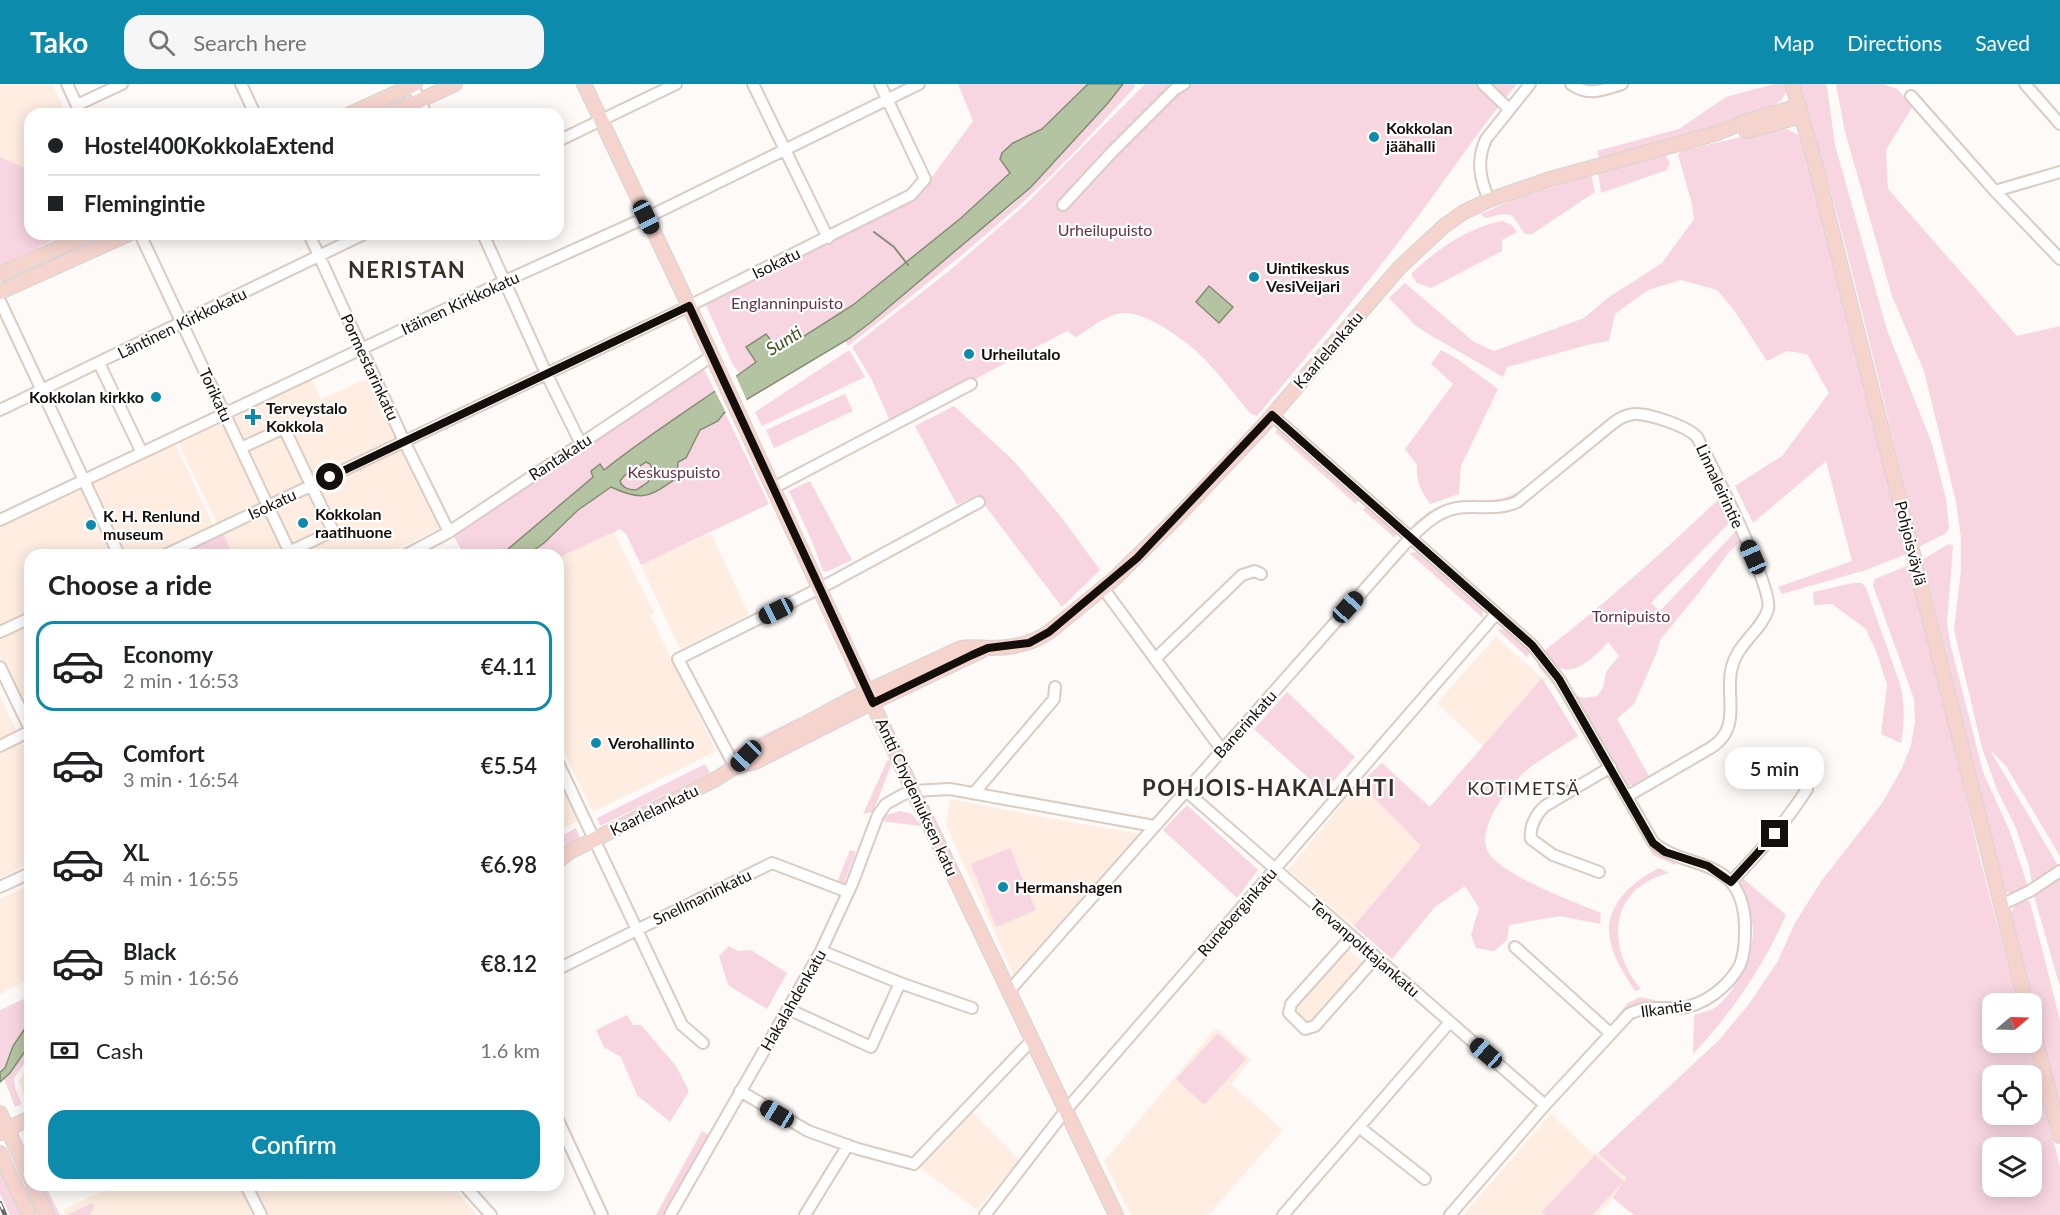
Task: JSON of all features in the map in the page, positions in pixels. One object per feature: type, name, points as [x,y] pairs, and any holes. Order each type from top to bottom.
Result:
[{"type":"main road","points":[[363,108],[413,84]]},
{"type":"main road","points":[[403,108],[455,84]]},
{"type":"main road","name":"Antti Chydeniuksen katu","points":[[584,84],[913,791],[1116,1215]]},
{"type":"main road","name":"Pohjoisväylä","points":[[1792,84],[1833,231],[2023,993]]},
{"type":"main road","name":"Kaarlelankatu","points":[[564,851],[594,839],[716,779],[735,767],[746,756],[870,697],[961,648],[1021,645],[1049,632],[1137,558],[1272,415],[1378,292],[1422,245],[1464,212],[1489,200],[1561,176],[1718,133],[1746,130],[1801,111]]},
{"type":"main road","points":[[0,274],[76,240]]},
{"type":"main road","points":[[0,292],[116,240]]},
{"type":"main road","points":[[2039,1053],[2060,1136]]},
{"type":"main road","points":[[0,1113],[4,1131],[24,1167]]},
{"type":"main road","points":[[4,1131],[24,1121]]},
{"type":"main road","points":[[0,1153],[29,1215]]},
{"type":"main road","points":[[36,1191],[47,1215]]},
{"type":"street","points":[[67,84],[78,108]]},
{"type":"street","points":[[82,108],[122,84]]},
{"type":"street","points":[[241,84],[252,108]]},
{"type":"street","points":[[413,84],[423,108]]},
{"type":"street","points":[[564,138],[676,84]]},
{"type":"street","points":[[753,84],[828,238]]},
{"type":"street","points":[[880,84],[887,100]]},
{"type":"street","name":"Itäinen Kirkkokatu","points":[[0,520],[505,281],[646,217],[919,84]]},
{"type":"street","points":[[1063,205],[1174,90],[1184,84]]},
{"type":"street","points":[[1483,84],[1509,109]]},
{"type":"street","points":[[1489,200],[1480,175],[1479,158],[1486,140],[1530,84]]},
{"type":"street","points":[[1570,84],[1583,92],[1591,93],[1622,84]]},
{"type":"street","points":[[2025,84],[2060,124]]},
{"type":"street","points":[[1911,96],[1995,191],[2060,259]]},
{"type":"street","name":"Isokatu","points":[[178,549],[689,306],[911,195],[925,179],[887,100]]},
{"type":"street","points":[[1995,191],[2060,172]]},
{"type":"street","name":"Torikatu","points":[[143,240],[288,549]]},
{"type":"street","name":"Pormestarinkatu","points":[[312,240],[404,441],[449,532]]},
{"type":"street","name":"Läntinen Kirkkokatu","points":[[0,410],[351,240]]},
{"type":"street","points":[[486,240],[581,444]]},
{"type":"street","points":[[0,301],[116,549]]},
{"type":"street","name":"Rantakatu","points":[[417,549],[449,532],[712,356]]},
{"type":"street","points":[[99,363],[142,453]]},
{"type":"street","points":[[773,488],[971,384]]},
{"type":"street","name":"Linnaleirintie","points":[[1410,538],[1434,518],[1452,509],[1506,506],[1517,502],[1577,451],[1622,418],[1635,414],[1645,415],[1681,426],[1697,437],[1761,575],[1768,595],[1769,607],[1739,650],[1733,664],[1730,676],[1731,718],[1725,737],[1628,796]]},
{"type":"street","points":[[1272,415],[1532,645],[1546,660],[1628,796],[1653,843],[1660,849],[1708,866],[1731,882],[1789,817],[1807,789]]},
{"type":"street","points":[[241,448],[284,428],[333,531],[298,549]]},
{"type":"street","points":[[735,767],[678,659],[819,589],[979,502]]},
{"type":"street","name":"Banerinkatu","points":[[1009,991],[1410,538]]},
{"type":"street","points":[[1155,659],[1242,575],[1255,572],[1261,574]]},
{"type":"street","points":[[1103,588],[1222,750]]},
{"type":"street","name":"Runeberginkatu","points":[[985,1215],[1066,1110],[1496,614]]},
{"type":"street","points":[[0,632],[24,621]]},
{"type":"street","points":[[0,667],[24,717]]},
{"type":"street","points":[[974,792],[1054,699],[1055,687]]},
{"type":"street","points":[[0,746],[24,733]]},
{"type":"street","points":[[1599,872],[1553,855],[1531,839],[1530,832],[1540,810],[1611,767]]},
{"type":"street","points":[[564,776],[682,1025],[703,1043]]},
{"type":"street","points":[[913,791],[935,789],[974,792],[1154,826]]},
{"type":"street","name":"Hakalahdenkatu","points":[[670,1215],[821,951],[882,809],[893,799],[913,791]]},
{"type":"street","name":"Tervanpolttajankatu","points":[[1186,791],[1545,1105]]},
{"type":"street","name":"Snellmaninkatu","points":[[564,966],[772,863],[848,892]]},
{"type":"street","points":[[2001,905],[2030,891],[2060,871]]},
{"type":"street","points":[[0,887],[24,876]]},
{"type":"street","name":"Ilkantie","points":[[1450,1215],[1545,1105],[1629,1014],[1642,1009],[1680,1008],[1699,1003],[1718,992],[1732,976],[1743,954],[1745,929],[1742,905],[1731,882]]},
{"type":"street","points":[[1352,936],[1291,1004],[1289,1013],[1297,1023],[1305,1029],[1315,1026],[1376,957]]},
{"type":"street","points":[[1515,947],[1614,1029]]},
{"type":"street","points":[[821,951],[900,983],[972,1008]]},
{"type":"street","points":[[789,1010],[871,1047],[900,983]]},
{"type":"street","points":[[1282,1215],[1450,1022]]},
{"type":"street","points":[[740,1091],[808,1131],[914,1164],[1032,1040]]},
{"type":"street","points":[[1359,1127],[1425,1179]]},
{"type":"street","points":[[564,1133],[602,1215]]},
{"type":"street","points":[[804,1215],[848,1145]]},
{"type":"street","points":[[249,1191],[261,1215]]},
{"type":"street","points":[[470,1191],[492,1215]]},
{"type":"shaded area","points":[[0,84],[52,84],[63,108],[24,108],[24,176],[0,166]]},
{"type":"shaded area","points":[[1088,84],[1123,84],[1031,187],[871,322],[850,338],[724,413],[718,421],[700,430],[686,458],[678,462],[677,478],[659,490],[639,496],[611,487],[578,510],[536,549],[508,549],[593,477],[591,471],[600,464],[604,470],[756,362],[746,347],[766,334],[777,348],[784,349],[853,305],[961,218],[1010,173],[1000,159],[1002,153],[1013,143],[1042,129]],"holes":[[[646,462],[650,464],[653,471],[648,482],[636,490],[626,488],[620,481],[625,475]]]},
{"type":"shaded area","points":[[1209,286],[1233,307],[1219,323],[1196,302]]},
{"type":"shaded area","points":[[310,377],[321,399],[372,377],[400,438],[271,500],[231,415]]},
{"type":"shaded area","points":[[222,421],[261,504],[218,526],[178,442]]},
{"type":"shaded area","points":[[175,443],[214,527],[168,549],[123,549],[91,483]]},
{"type":"shaded area","points":[[403,446],[442,527],[397,549],[293,549],[274,507]]},
{"type":"shaded area","points":[[81,487],[110,549],[24,549],[24,616],[0,627],[0,526]]},
{"type":"shaded area","points":[[265,513],[282,549],[230,549],[223,533]]},
{"type":"shaded area","points":[[614,532],[654,613],[650,615],[716,751],[593,812],[564,752],[564,555]]},
{"type":"shaded area","points":[[711,533],[749,615],[680,649],[641,565]]},
{"type":"shaded area","points":[[24,626],[24,707],[0,656],[0,638]]},
{"type":"shaded area","points":[[1496,637],[1542,678],[1483,746],[1437,703]]},
{"type":"shaded area","points":[[0,696],[24,747],[24,866],[0,878]]},
{"type":"shaded area","points":[[1360,783],[1421,846],[1354,926],[1288,870]]},
{"type":"shaded area","points":[[564,792],[578,821],[564,828]]},
{"type":"shaded area","points":[[950,799],[1145,835],[1016,980],[946,825]]},
{"type":"shaded area","points":[[24,888],[24,982],[0,994],[0,899]]},
{"type":"shaded area","points":[[1346,947],[1365,964],[1314,1021],[1304,1021],[1295,1012],[1294,1005]]},
{"type":"shaded area","points":[[1216,1028],[1251,1059],[1231,1084],[1283,1130],[1208,1215],[1131,1215],[1104,1162]]},
{"type":"shaded area","points":[[24,1030],[24,1053],[10,1073],[0,1082],[0,1072],[5,1068],[13,1046]]},
{"type":"shaded area","points":[[24,1073],[24,1094],[19,1082]]},
{"type":"shaded area","points":[[971,1110],[1019,1160],[977,1210],[922,1169],[921,1164]]},
{"type":"shaded area","points":[[1551,1114],[1592,1153],[1598,1153],[1626,1179],[1613,1198],[1598,1215],[1463,1215]]},
{"type":"shaded area","points":[[103,1191],[456,1191],[477,1215],[65,1215],[63,1210]]},
{"type":"green space","name":"Englanninpuisto","points":[[958,84],[1088,84],[1042,129],[1022,139],[1000,161],[1010,173],[961,218],[853,305],[784,349],[747,347],[756,362],[740,374],[733,365],[705,303],[927,184],[973,121]]},
{"type":"green space","points":[[1123,84],[1135,84],[1134,88],[1066,161],[1037,189],[958,258],[848,346],[845,341],[871,322],[1031,187]]},
{"type":"green space","name":"Urheilupuisto","points":[[1145,84],[1517,84],[1373,275],[1257,416],[1251,414],[1210,365],[1188,344],[1158,324],[1126,313],[1106,318],[1076,337],[1067,331],[891,423],[871,378],[852,347],[949,271],[1026,204]]},
{"type":"green space","points":[[1774,84],[1786,84],[1787,88],[1783,98],[1775,105],[1755,115],[1599,158],[1597,151],[1679,129],[1726,97]]},
{"type":"green space","points":[[1800,84],[1826,84],[1835,145],[1887,330],[1932,444],[1946,499],[1949,528],[1946,533],[1919,547],[1848,256]]},
{"type":"green space","points":[[1836,84],[1884,84],[1897,89],[1913,106],[1886,150],[1888,189],[2017,336],[2060,326],[2060,856],[2006,766],[1990,750],[2059,867],[2032,884],[2029,866],[2016,828],[1998,792],[1982,748],[1954,630],[1961,570],[1961,538],[1956,502],[1924,371],[1892,296],[1845,132]]},
{"type":"green space","points":[[405,93],[409,101],[393,108],[373,108]]},
{"type":"green space","points":[[1787,129],[1798,135],[1804,147],[1906,554],[1866,570],[1782,594],[1778,587],[1852,561],[1826,461],[1753,523],[1735,486],[1782,456],[1829,393],[1807,354],[1787,351],[1767,361],[1734,310],[1717,290],[1681,280],[1648,290],[1615,314],[1609,341],[1507,367],[1503,377],[1425,332],[1389,298],[1405,283],[1474,342],[1494,351],[1584,318],[1609,297],[1662,263],[1694,219],[1678,155],[1681,151],[1771,130]]},
{"type":"green space","points":[[1662,155],[1666,156],[1670,163],[1667,170],[1601,193],[1598,173]]},
{"type":"green space","points":[[0,157],[24,167],[24,240],[54,240],[0,266]]},
{"type":"green space","points":[[1591,174],[1595,192],[1532,234],[1525,234],[1512,215],[1502,214],[1486,218],[1480,214],[1513,200]]},
{"type":"green space","points":[[1502,221],[1512,225],[1517,232],[1502,240],[1502,251],[1431,288],[1417,283],[1411,274],[1453,241],[1489,224]]},
{"type":"green space","points":[[89,240],[95,240],[3,284],[1,280]]},
{"type":"green space","points":[[849,350],[865,377],[762,426],[755,412]]},
{"type":"green space","points":[[1441,350],[1456,358],[1498,389],[1461,466],[1459,494],[1430,504],[1420,486],[1417,465],[1405,449],[1453,384],[1431,364]]},
{"type":"green space","name":"Keskuspuisto","points":[[703,367],[769,504],[641,565],[626,534],[620,529],[564,555],[564,549],[461,549],[452,533]]},
{"type":"green space","points":[[845,394],[853,411],[774,448],[766,430]]},
{"type":"green space","points":[[954,406],[1013,460],[1058,513],[1100,570],[1062,607],[977,495],[957,505],[915,426]]},
{"type":"green space","points":[[1279,428],[1359,499],[1356,504],[1275,432]]},
{"type":"green space","points":[[810,481],[852,560],[826,572],[823,571],[789,491]]},
{"type":"green space","points":[[1516,493],[1519,495],[1513,500],[1432,514],[1412,526],[1426,514],[1449,503],[1494,500]]},
{"type":"green space","name":"Tornipuisto","points":[[1720,498],[1731,521],[1651,603],[1660,611],[1735,532],[1741,541],[1730,551],[1660,640],[1634,704],[1617,719],[1650,778],[1638,786],[1628,785],[1574,695],[1584,698],[1597,696],[1603,688],[1606,672],[1619,656],[1608,642],[1585,663],[1570,669],[1563,669],[1556,666],[1544,651],[1678,538]]},
{"type":"green space","points":[[1367,506],[1396,533],[1395,538],[1363,510]]},
{"type":"green space","points":[[223,533],[230,549],[189,549]]},
{"type":"green space","points":[[1949,544],[1953,546],[1947,623],[1950,643],[1983,772],[2010,832],[2027,884],[2026,889],[2013,894],[2006,892],[2004,888],[1923,559]]},
{"type":"green space","points":[[1417,552],[1482,608],[1483,618],[1409,553]]},
{"type":"green space","points":[[1909,565],[1979,855],[2015,993],[1982,993],[1982,1053],[2031,1053],[2034,1065],[1982,1065],[1982,1125],[2042,1125],[2042,1097],[2060,1166],[2060,1215],[1634,1215],[1613,1198],[1622,1183],[1592,1215],[1545,1215],[1542,1212],[1595,1155],[1624,1182],[1626,1178],[1598,1153],[1718,1041],[1749,1004],[1778,961],[1795,923],[1822,880],[1883,802],[1902,768],[1911,745],[1915,722],[1914,699],[1873,585],[1875,579]]},
{"type":"green space","points":[[1862,583],[1866,588],[1900,684],[1904,714],[1901,743],[1881,734],[1887,685],[1866,629],[1832,604],[1814,605],[1813,592]]},
{"type":"green space","points":[[1504,629],[1531,651],[1527,657],[1498,630]]},
{"type":"green space","points":[[1541,662],[1550,671],[1604,764],[1601,767],[1564,701],[1537,665]]},
{"type":"green space","points":[[1542,678],[1578,736],[1532,766],[1515,782],[1491,817],[1485,842],[1488,852],[1508,870],[1540,887],[1601,913],[1600,924],[1560,916],[1509,925],[1507,940],[1494,951],[1476,948],[1471,935],[1479,908],[1465,886],[1435,907],[1392,959],[1354,926],[1421,846],[1360,783],[1382,763],[1430,807]]},
{"type":"green space","points":[[1287,692],[1355,757],[1324,792],[1254,729]]},
{"type":"green space","points":[[800,717],[802,720],[740,753],[734,754],[732,751]]},
{"type":"green space","points":[[888,759],[892,763],[873,812],[863,814]]},
{"type":"green space","points":[[705,764],[710,773],[600,826],[597,818]]},
{"type":"green space","points":[[1187,805],[1258,870],[1237,898],[1163,830]]},
{"type":"green space","points":[[1629,809],[1653,848],[1661,855],[1675,860],[1675,865],[1653,855],[1627,811]]},
{"type":"green space","points":[[901,811],[912,814],[921,826],[881,821],[886,815]]},
{"type":"green space","points":[[576,828],[580,839],[564,845],[564,835]]},
{"type":"green space","name":"Hermanshagen","points":[[1010,848],[1036,910],[996,927],[971,864]]},
{"type":"green space","points":[[850,850],[856,852],[842,888],[836,885]]},
{"type":"green space","points":[[1659,868],[1669,873],[1649,881],[1634,892],[1624,905],[1619,921],[1618,938],[1622,955],[1629,973],[1641,989],[1635,991],[1618,963],[1612,947],[1609,931],[1610,920],[1618,901],[1625,893],[1641,878]]},
{"type":"green space","points":[[1740,876],[1786,915],[1746,989],[1693,1054],[1694,1015],[1716,1007],[1724,1000],[1738,980],[1749,956],[1752,944],[1752,921]]},
{"type":"green space","points":[[2060,878],[2060,987],[2034,896]]},
{"type":"green space","points":[[2026,899],[2030,902],[2060,1020],[2060,1107],[2042,1036],[2042,993],[2031,993],[2011,915],[2018,904]]},
{"type":"green space","points":[[729,946],[738,951],[751,950],[787,973],[767,1009],[728,985],[719,956]]},
{"type":"green space","points":[[1640,997],[1655,1000],[1656,1003],[1637,1005],[1619,1018],[1617,1016],[1628,1003]]},
{"type":"green space","points":[[24,999],[24,1064],[14,1078],[15,1088],[22,1104],[15,1107],[0,1068],[0,1010]]},
{"type":"green space","points":[[627,1015],[633,1025],[641,1025],[676,1066],[689,1091],[670,1122],[637,1095],[621,1057],[604,1047],[596,1030]]},
{"type":"green space","points":[[1218,1033],[1246,1059],[1204,1105],[1176,1079]]},
{"type":"green space","points":[[702,1131],[709,1135],[664,1215],[656,1215]]},
{"type":"green space","points":[[0,1168],[23,1215],[10,1215],[0,1194]]},
{"type":"green space","points":[[42,1191],[48,1191],[60,1215],[54,1215]]},
{"type":"green space","points":[[92,1203],[94,1206],[90,1215],[67,1215]]},
{"type":"pier","points":[[735,374],[748,403],[727,415],[714,389]]},
{"type":"waterway","points":[[874,232],[894,247],[908,265]]},
{"type":"railway","points":[[0,1203],[5,1215]]},
{"type":"place","name":"Kokkolan jäähalli","points":[[1374,137]]},
{"type":"place","name":"Uintikeskus VesiVeijari","points":[[1254,277]]},
{"type":"place","name":"Urheilutalo","points":[[969,354]]},
{"type":"place","name":"Kokkolan kirkko","points":[[156,397]]},
{"type":"place","name":"Terveystalo Kokkola","points":[[253,417]]},
{"type":"place","name":"Kokkolan raatihuone","points":[[303,523]]},
{"type":"place","name":"K. H. Renlund museum","points":[[91,525]]},
{"type":"place","name":"Verohallinto","points":[[596,743]]},
{"type":"place","name":"Hermanshagen","points":[[1003,887]]},
{"type":"district","name":"NERISTAN","points":[[407,270]]},
{"type":"district","name":"POHJOIS-HAKALAHTI","points":[[1269,788]]},
{"type":"district","name":"KOTIMETSÄ","points":[[1524,789]]},
{"type":"route","points":[[330,477],[689,306],[873,703],[988,648],[1021,645],[1043,636],[1137,558],[1272,415],[1532,645],[1546,660],[1628,796],[1653,843],[1660,849],[1708,866],[1731,882],[1775,834]]},
{"type":"water label","name":"Sunti","points":[[784,341]]}]
